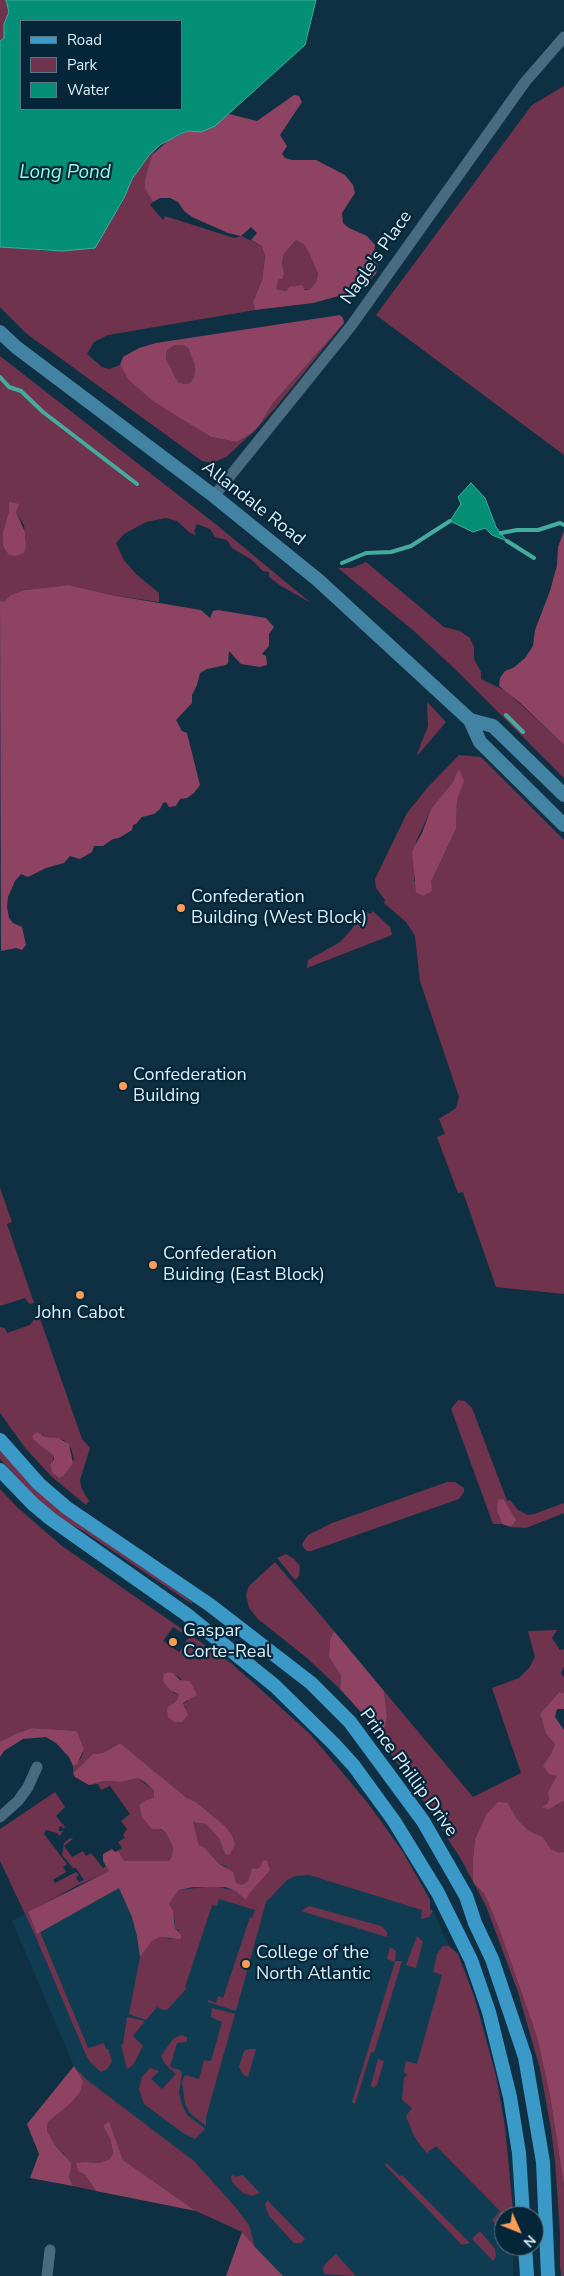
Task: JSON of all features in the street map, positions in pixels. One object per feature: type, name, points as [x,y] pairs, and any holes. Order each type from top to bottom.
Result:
[{"type":"main road","name":"Allandale Road","points":[[0,332],[16,348],[214,496],[318,580],[470,720],[480,742],[564,825]]},
{"type":"main road","name":"Allandale Road","points":[[470,720],[493,726],[564,795]]},
{"type":"main road","name":"Prince Phillip Drive","points":[[0,1440],[39,1484],[68,1508],[210,1605],[312,1683],[350,1722],[423,1821],[466,1896],[492,1959],[525,2057],[543,2162],[548,2276]]},
{"type":"main road","points":[[0,1470],[33,1504],[51,1519],[186,1614],[275,1686],[354,1766],[394,1821],[438,1893],[471,1960],[489,2012],[510,2097],[518,2153],[522,2206]]},
{"type":"main road","points":[[526,2256],[527,2276]]},
{"type":"street","name":"Nagle's Place","points":[[214,496],[351,326],[525,82],[564,37]]},
{"type":"street","points":[[0,1817],[18,1801],[28,1787],[36,1768]]},
{"type":"street","points":[[47,2276],[50,2250]]},
{"type":"shaded area","points":[[294,95],[299,96],[302,102],[280,135],[287,146],[282,154],[285,158],[292,160],[316,160],[345,175],[353,185],[355,193],[342,213],[343,223],[349,228],[367,236],[375,245],[373,260],[378,265],[376,274],[357,290],[313,303],[255,310],[253,302],[262,280],[265,257],[262,246],[251,240],[257,233],[251,227],[241,236],[228,233],[192,217],[184,211],[178,202],[170,198],[160,198],[153,202],[145,189],[145,179],[152,155],[169,140],[188,131],[201,132],[229,114],[257,121]],"holes":[[[296,240],[304,245],[318,274],[316,282],[309,290],[305,290],[302,285],[289,287],[287,291],[276,289],[279,279],[282,279],[284,274],[282,262],[284,254]]]},
{"type":"shaded area","points":[[340,315],[344,323],[273,403],[259,426],[252,433],[237,442],[211,437],[153,401],[128,379],[120,365],[123,357],[139,348],[156,343]],"holes":[[[175,345],[183,345],[188,348],[195,366],[194,378],[190,383],[184,384],[178,382],[166,359],[167,350]]]},
{"type":"shaded area","points":[[9,502],[19,504],[16,512],[25,532],[26,546],[24,553],[16,556],[9,555],[3,546],[3,532],[9,511]]},
{"type":"shaded area","points":[[564,531],[564,745],[519,702],[499,686],[500,678],[505,671],[513,668],[525,658],[533,646],[535,630],[550,591],[557,565],[558,547]]},
{"type":"shaded area","points":[[69,585],[111,595],[201,610],[210,618],[213,611],[218,610],[266,618],[274,627],[269,634],[269,646],[262,654],[266,656],[267,665],[260,667],[241,664],[229,651],[228,663],[226,665],[207,669],[200,673],[192,695],[192,703],[176,720],[182,731],[187,733],[200,785],[187,798],[180,799],[176,806],[169,807],[166,802],[163,803],[154,814],[142,817],[133,825],[132,830],[103,846],[94,846],[92,852],[80,859],[70,856],[64,863],[46,868],[28,877],[21,874],[15,881],[8,897],[7,907],[9,918],[13,923],[22,927],[26,945],[22,950],[16,948],[1,951],[0,600],[4,602],[11,595],[25,590]]},
{"type":"shaded area","points":[[459,769],[464,781],[457,801],[456,829],[431,882],[432,891],[423,896],[416,892],[412,851],[422,833],[431,809],[452,783]]},
{"type":"shaded area","points":[[37,1432],[45,1437],[58,1438],[69,1444],[73,1463],[64,1475],[59,1478],[52,1472],[50,1465],[54,1456],[34,1440],[32,1436]]},
{"type":"shaded area","points":[[503,1499],[516,1520],[511,1527],[502,1524],[497,1511],[498,1500]]},
{"type":"shaded area","points":[[334,1631],[384,1691],[387,1716],[385,1726],[379,1732],[340,1689],[341,1676],[329,1657],[330,1640]]},
{"type":"shaded area","points":[[169,1672],[180,1680],[190,1681],[197,1695],[183,1703],[188,1715],[182,1722],[174,1722],[168,1717],[167,1708],[177,1700],[179,1695],[169,1689],[163,1681],[164,1674]]},
{"type":"shaded area","name":"College of the North Atlantic","points":[[247,1676],[310,1734],[385,1826],[428,1895],[430,1909],[433,1911],[450,1948],[458,1954],[485,2032],[503,2110],[513,2206],[494,2206],[494,2256],[513,2256],[513,2276],[226,2276],[242,2232],[196,2211],[109,2121],[74,2066],[12,1921],[28,1912],[203,1861],[187,1798]]},
{"type":"shaded area","points":[[559,1692],[564,1693],[564,1709],[557,1709],[555,1717],[564,1730],[564,1801],[549,1809],[542,1807],[549,1800],[548,1792],[557,1776],[549,1774],[543,1766],[555,1744],[546,1734],[540,1714]]},
{"type":"shaded area","points":[[32,1728],[77,1731],[84,1749],[77,1764],[73,1766],[69,1757],[56,1743],[46,1737],[23,1739],[4,1751],[0,1757],[0,1742]]},
{"type":"shaded area","points":[[120,1743],[187,1798],[196,1802],[225,1826],[232,1835],[235,1845],[229,1855],[225,1854],[219,1838],[206,1824],[193,1822],[199,1845],[204,1847],[218,1863],[233,1872],[236,1883],[242,1885],[248,1881],[252,1868],[257,1869],[261,1866],[263,1860],[267,1861],[270,1870],[246,1900],[237,1892],[226,1887],[193,1887],[179,1890],[169,1904],[173,1911],[175,1928],[181,1935],[181,1939],[160,1937],[152,1941],[140,1957],[132,1917],[119,1888],[37,1934],[28,1912],[109,1871],[103,1861],[103,1854],[112,1849],[115,1852],[118,1851],[124,1861],[169,1861],[172,1856],[173,1847],[166,1833],[161,1829],[152,1829],[142,1817],[139,1805],[146,1800],[154,1798],[154,1791],[146,1783],[138,1778],[122,1782],[104,1781],[89,1785],[75,1777],[73,1773],[93,1754],[103,1753]]},
{"type":"shaded area","points":[[498,1802],[508,1803],[517,1819],[529,1831],[543,1837],[551,1849],[559,1853],[564,1852],[564,2186],[550,2096],[537,2037],[501,1934],[485,1895],[473,1882],[475,1839],[486,1815]]},
{"type":"shaded area","points":[[74,2066],[83,2081],[80,2092],[70,2104],[48,2122],[47,2131],[55,2145],[71,2163],[69,2177],[73,2186],[30,2178],[39,2154],[27,2124]]},
{"type":"shaded area","points":[[109,2121],[123,2160],[196,2211],[96,2191],[85,2175],[78,2171],[76,2163],[99,2163],[110,2159],[113,2152],[110,2138],[103,2126]]},
{"type":"shaded area","points":[[242,2232],[255,2247],[283,2276],[226,2276]]},
{"type":"green space","points":[[0,0],[6,0],[9,12],[4,38],[0,41]]},
{"type":"green space","points":[[564,86],[564,455],[376,315],[532,105]]},
{"type":"green space","points":[[160,145],[152,155],[145,179],[145,189],[153,202],[150,205],[163,220],[165,216],[234,238],[241,236],[262,246],[265,257],[262,280],[253,302],[255,310],[108,335],[94,342],[87,354],[102,367],[109,369],[120,365],[128,379],[211,437],[237,442],[252,433],[226,457],[212,463],[202,461],[27,334],[0,307],[0,247],[48,251],[88,249],[121,205],[132,179],[150,154]]},
{"type":"green space","points":[[296,240],[304,245],[310,255],[318,274],[316,282],[309,290],[295,287],[289,287],[288,291],[276,289],[279,279],[284,274],[282,262],[284,254]]},
{"type":"green space","points":[[344,323],[276,407],[259,426],[273,403]]},
{"type":"green space","points":[[175,345],[183,345],[188,348],[195,366],[194,379],[190,383],[178,382],[166,359],[167,350]]},
{"type":"green space","points":[[0,356],[218,526],[311,603],[281,586],[269,577],[269,572],[263,571],[252,560],[232,548],[227,540],[215,537],[210,529],[197,524],[194,531],[196,535],[190,533],[177,521],[166,518],[146,522],[124,534],[116,543],[124,560],[136,574],[159,593],[159,602],[111,595],[69,585],[25,590],[4,602],[0,600]],"holes":[[[9,511],[16,512],[24,525],[26,541],[3,532]]]},
{"type":"green space","points":[[366,562],[444,627],[460,631],[470,638],[474,647],[474,659],[481,672],[481,679],[506,691],[564,745],[564,778],[455,669],[415,632],[338,568],[352,568]]},
{"type":"green space","points":[[427,702],[446,722],[418,755],[428,726]]},
{"type":"green space","points":[[459,755],[481,757],[564,840],[564,1294],[496,1287],[463,1192],[458,1193],[437,1137],[445,1134],[439,1119],[456,1108],[459,1097],[420,981],[415,936],[406,922],[384,903],[385,900],[376,888],[375,879],[407,813],[428,787]],"holes":[[[459,769],[461,790],[457,801],[456,829],[431,882],[414,881],[416,842],[431,809],[452,783]]]},
{"type":"green space","points":[[365,911],[371,914],[373,911],[390,927],[392,935],[307,968],[308,960],[340,942],[352,929],[360,914]]},
{"type":"green space","points":[[0,1188],[12,1222],[7,1224],[34,1303],[29,1304],[25,1298],[0,1306]]},
{"type":"green space","points":[[38,1313],[82,1439],[90,1448],[80,1480],[81,1487],[89,1501],[86,1505],[52,1477],[26,1449],[0,1413],[0,1327],[5,1328],[7,1333],[30,1325],[34,1319],[33,1315]],"holes":[[[42,1434],[45,1437],[64,1440],[71,1448],[74,1459],[66,1471],[50,1468],[54,1456],[43,1446]]]},
{"type":"green space","points":[[458,1400],[465,1401],[472,1408],[507,1501],[510,1500],[518,1510],[528,1515],[564,1503],[564,1513],[526,1528],[509,1527],[512,1527],[514,1517],[504,1502],[497,1511],[502,1524],[493,1524],[451,1409]]},
{"type":"green space","points":[[0,1444],[155,1575],[192,1602],[192,1604],[43,1505],[0,1459]]},
{"type":"green space","points":[[447,1482],[455,1482],[464,1488],[464,1492],[459,1499],[311,1551],[307,1551],[303,1547],[302,1544],[308,1535],[332,1523]]},
{"type":"green space","points":[[0,1489],[17,1507],[62,1546],[231,1663],[310,1734],[367,1802],[403,1852],[430,1900],[430,1909],[433,1911],[429,1917],[421,1919],[422,1910],[309,1875],[295,1876],[287,1880],[266,1902],[236,2011],[208,2002],[208,2000],[216,2003],[218,1996],[223,1998],[250,1917],[252,1918],[255,1910],[219,1899],[217,1906],[212,1905],[185,1987],[187,1988],[167,2010],[157,2007],[146,2020],[129,2014],[140,1957],[152,1941],[160,1937],[171,1939],[179,1930],[175,1928],[175,1920],[169,1904],[179,1890],[213,1886],[249,1894],[267,1871],[262,1866],[257,1869],[252,1868],[248,1881],[242,1885],[236,1883],[226,1866],[218,1863],[204,1847],[199,1845],[193,1822],[206,1824],[219,1838],[225,1854],[235,1845],[232,1835],[225,1826],[196,1802],[187,1798],[120,1743],[103,1753],[93,1754],[73,1773],[73,1766],[81,1758],[84,1749],[77,1731],[32,1728],[0,1742]],"holes":[[[173,1627],[189,1637],[179,1652],[163,1641]],[[174,1674],[185,1682],[188,1701],[183,1704],[186,1708],[172,1703],[177,1700],[179,1695],[173,1693]]]},
{"type":"green space","points":[[286,1554],[300,1566],[299,1576],[295,1580],[277,1558]]},
{"type":"green space","points":[[275,1562],[334,1631],[330,1640],[329,1657],[341,1676],[340,1689],[307,1658],[258,1619],[249,1608],[246,1595],[249,1586]]},
{"type":"green space","points":[[557,1630],[552,1638],[560,1650],[564,1649],[564,1666],[561,1674],[564,1677],[564,1693],[559,1692],[540,1714],[546,1734],[555,1744],[551,1754],[557,1776],[547,1805],[556,1806],[564,1801],[564,1852],[559,1854],[551,1849],[543,1837],[529,1831],[517,1819],[508,1803],[486,1815],[475,1839],[473,1882],[461,1859],[409,1779],[364,1718],[371,1726],[387,1716],[384,1691],[473,1797],[521,1773],[492,1688],[519,1678],[529,1668],[535,1657],[528,1631]]},
{"type":"green space","points":[[138,1778],[154,1791],[154,1799],[146,1800],[139,1805],[142,1817],[166,1833],[173,1847],[172,1856],[169,1861],[124,1861],[117,1851],[122,1848],[118,1842],[125,1838],[123,1835],[127,1829],[121,1821],[130,1814],[110,1786],[101,1790],[98,1784],[89,1785],[104,1781],[122,1782]]},
{"type":"green space","points":[[55,1792],[65,1807],[56,1816],[65,1827],[63,1829],[62,1826],[59,1827],[59,1831],[63,1831],[60,1836],[57,1833],[46,1830],[44,1834],[67,1864],[63,1867],[66,1872],[53,1880],[55,1883],[76,1872],[79,1875],[76,1877],[79,1882],[84,1880],[76,1868],[73,1868],[62,1855],[64,1843],[70,1838],[73,1839],[64,1846],[72,1857],[83,1851],[86,1856],[91,1853],[103,1868],[106,1866],[110,1871],[76,1886],[28,1913],[37,1933],[40,1932],[88,2048],[104,2043],[106,2049],[108,2049],[112,2061],[107,2069],[101,2072],[91,2063],[86,2055],[35,1935],[0,1861],[0,1829]]},
{"type":"green space","points":[[474,1883],[485,1895],[501,1934],[537,2037],[550,2096],[564,2186],[564,2276],[561,2276],[560,2265],[560,2233],[555,2161],[540,2069],[518,1992],[486,1906]]},
{"type":"green space","points":[[309,1906],[381,1926],[387,1932],[387,1937],[301,1911]]},
{"type":"green space","points":[[417,1936],[423,1942],[416,1968],[406,1965]]},
{"type":"green space","points":[[443,1946],[449,1946],[458,1954],[474,1996],[496,2076],[505,2127],[513,2206],[495,2206],[436,2146],[427,2153],[414,2136],[406,2116],[412,2108],[402,2100],[404,2077],[407,2074],[404,2073],[405,2064],[406,2061],[417,2064],[442,1975],[433,1972],[437,1954]]},
{"type":"green space","points":[[390,1947],[396,1951],[395,1961],[402,1961],[374,2053],[371,2052],[355,2104],[352,2102],[395,1962],[387,1959]]},
{"type":"green space","points":[[212,2008],[235,2014],[206,2117],[206,2126],[190,2113],[185,2104],[182,2082],[185,2075],[199,2079],[204,2060],[211,2061],[222,2022],[211,2017]]},
{"type":"green space","points":[[127,2017],[145,2021],[133,2036],[143,2046],[133,2065],[127,2069],[121,2045],[123,2044]]},
{"type":"green space","points":[[181,2035],[187,2037],[187,2042],[177,2043],[170,2067],[180,2070],[182,2073],[179,2092],[187,2115],[205,2129],[195,2139],[183,2133],[144,2104],[139,2089],[142,2077],[150,2068],[159,2071],[151,2079],[162,2089],[176,2074],[165,2064],[161,2056],[173,2039]]},
{"type":"green space","points":[[256,2049],[248,2077],[243,2074],[239,2067],[244,2051]]},
{"type":"green space","points":[[378,2059],[384,2061],[377,2085],[373,2088],[371,2085]]},
{"type":"green space","points":[[75,2068],[87,2080],[194,2161],[249,2225],[255,2247],[242,2232],[196,2211],[123,2160],[109,2121],[103,2126],[110,2137],[113,2152],[110,2159],[99,2163],[86,2162],[78,2171],[85,2175],[96,2191],[73,2186],[69,2177],[71,2170],[64,2154],[55,2145],[47,2131],[48,2122],[70,2104],[83,2081]]},
{"type":"green space","points":[[386,2163],[400,2176],[402,2175],[470,2243],[462,2245],[385,2165]]},
{"type":"green space","points":[[234,2174],[235,2177],[243,2175],[260,2193],[252,2196],[243,2193],[232,2182],[231,2177]]},
{"type":"green space","points":[[267,2200],[305,2239],[301,2243],[294,2243],[269,2216],[265,2205]]},
{"type":"green space","points":[[480,2231],[494,2248],[494,2256],[496,2257],[493,2261],[472,2239]]},
{"type":"green space","points":[[336,2254],[354,2276],[324,2274],[325,2264]]},
{"type":"water","name":"Long Pond","points":[[6,0],[316,0],[305,45],[215,126],[201,132],[188,131],[180,134],[160,145],[150,154],[132,179],[124,198],[95,248],[62,251],[0,247],[0,41],[4,38],[4,24],[9,12]]},
{"type":"water","points":[[471,483],[485,498],[496,527],[507,541],[492,535],[485,528],[473,532],[450,521],[461,504],[458,497]]},
{"type":"waterway","points":[[0,377],[9,387],[21,391],[43,412],[137,484]]},
{"type":"waterway","points":[[342,563],[366,553],[391,552],[411,546],[450,521]]},
{"type":"waterway","points":[[501,533],[517,530],[538,530],[560,523],[564,525]]},
{"type":"waterway","points":[[507,541],[534,558]]},
{"type":"waterway","points":[[506,715],[523,732]]},
{"type":"place","name":"Confederation Building (West Block)","points":[[181,908]]},
{"type":"place","name":"Confederation Building","points":[[123,1086]]},
{"type":"place","name":"Confederation Buiding (East Block)","points":[[153,1265]]},
{"type":"place","name":"John Cabot","points":[[80,1295]]},
{"type":"place","name":"Gaspar Corte-Real","points":[[173,1642]]},
{"type":"place","name":"College of the North Atlantic","points":[[246,1964]]}]
